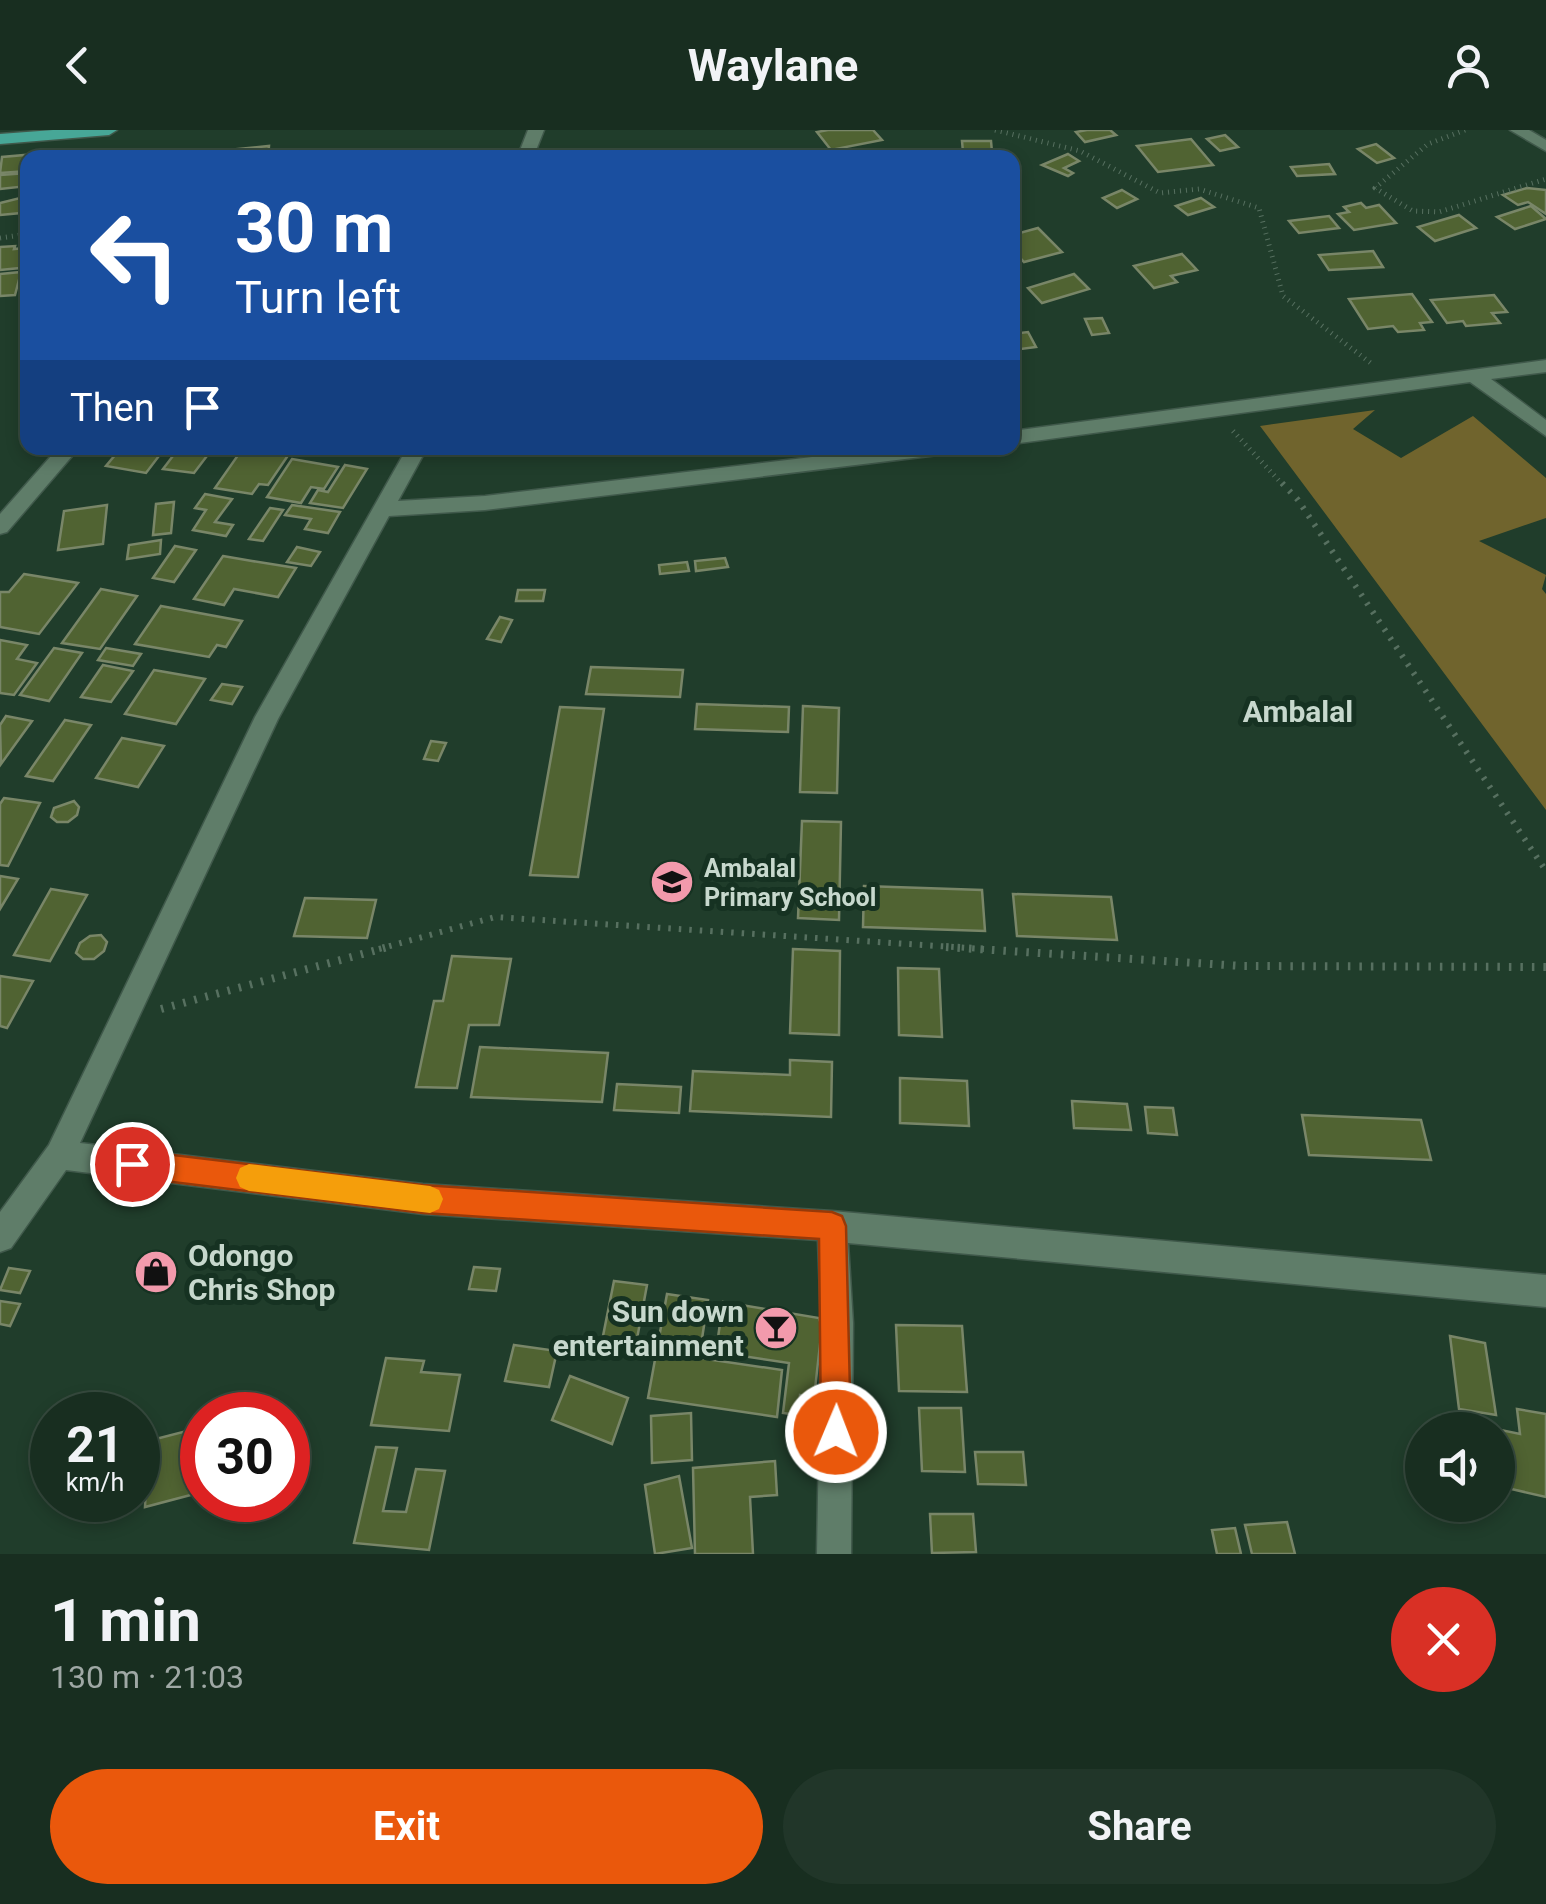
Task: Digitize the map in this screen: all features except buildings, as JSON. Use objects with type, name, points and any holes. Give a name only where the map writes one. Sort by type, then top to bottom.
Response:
[{"type":"main road","points":[[0,139],[109,130]]},
{"type":"street","points":[[1518,130],[1546,146]]},
{"type":"street","points":[[1020,437],[1546,366]]},
{"type":"street","points":[[1474,376],[1546,430]]},
{"type":"street","points":[[0,527],[7,508],[63,455]]},
{"type":"street","points":[[1,1232],[58,1154],[267,717],[413,455]]},
{"type":"street","points":[[386,509],[486,502],[879,455]]},
{"type":"street","points":[[58,1154],[423,1199],[832,1226],[1546,1291]]},
{"type":"street","points":[[832,1226],[837,1323],[834,1554]]},
{"type":"path","points":[[995,130],[1080,151],[1160,192],[1199,189],[1259,208],[1282,296],[1377,367],[1376,390]]},
{"type":"path","points":[[1465,130],[1428,144],[1375,188],[1413,210],[1439,212],[1546,179]]},
{"type":"path","points":[[1214,412],[1298,500],[1546,871]]},
{"type":"path","points":[[126,1018],[494,917],[1242,966],[1546,967]]},
{"type":"shaded area","points":[[1375,410],[1353,429],[1401,458],[1473,416],[1546,478],[1546,518],[1479,541],[1546,575],[1542,589],[1546,594],[1546,810],[1260,426]]},
{"type":"slow traffic","points":[[249,1178],[430,1199]]},
{"type":"place","name":"Ambalal Primary School","points":[[672,882]]},
{"type":"place","name":"Odongo Chris Shop","points":[[156,1272]]},
{"type":"place","name":"Sun down entertainment","points":[[776,1328]]},
{"type":"district","name":"Ambalal","points":[[1298,711]]},
{"type":"route","points":[[132,1164],[423,1199],[832,1226],[837,1323],[836,1432]]}]
